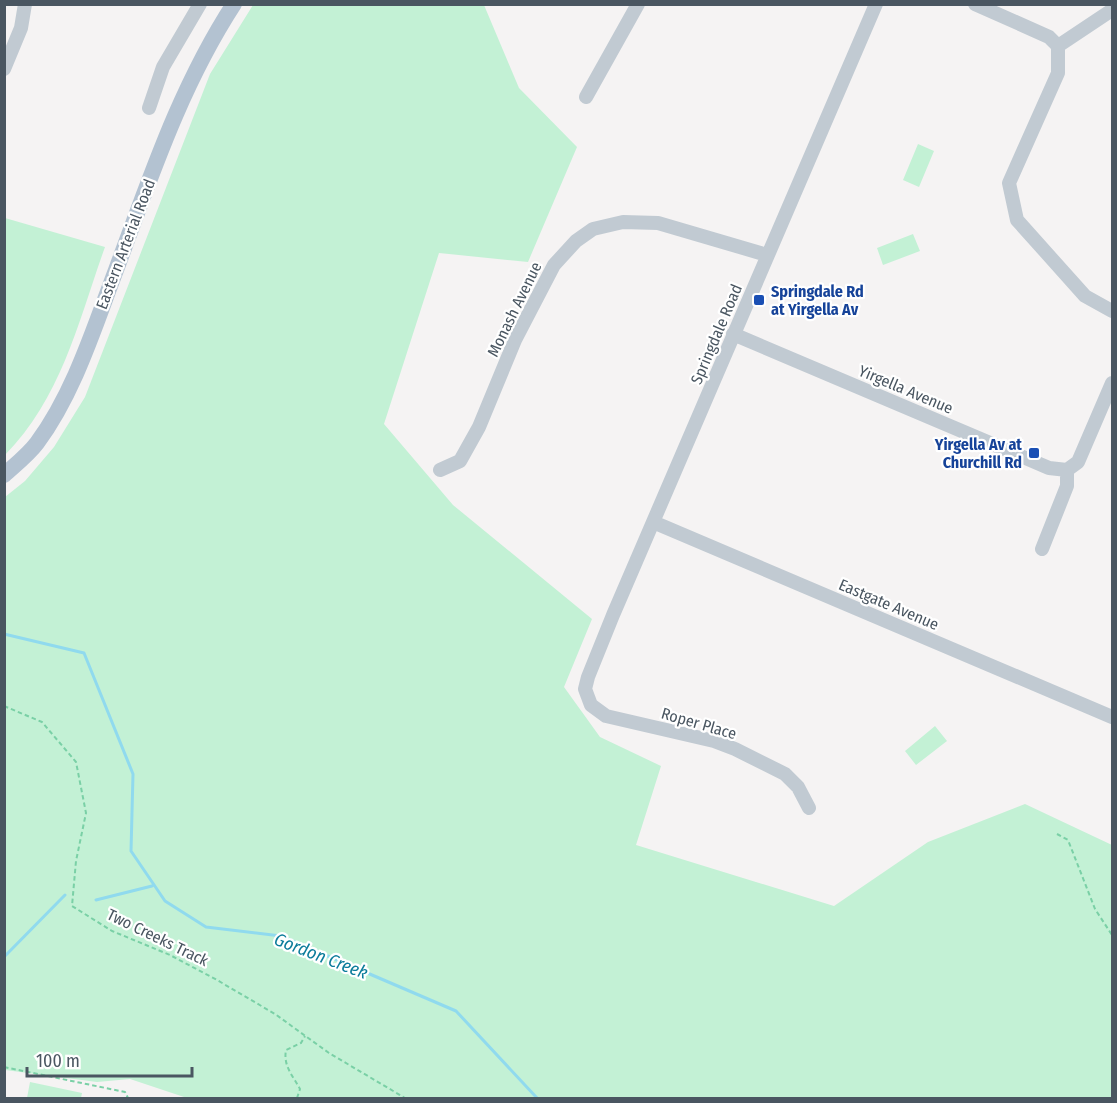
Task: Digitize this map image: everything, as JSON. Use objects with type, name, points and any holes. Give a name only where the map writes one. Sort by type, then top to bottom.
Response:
[{"type":"main road","name":"Eastern Arterial Road","points":[[4,475],[36,443],[67,391],[89,340],[174,117],[197,65],[231,5]]},
{"type":"street","points":[[4,69],[21,28],[25,4]]},
{"type":"street","points":[[148,108],[163,67],[200,4]]},
{"type":"street","points":[[586,97],[638,4]]},
{"type":"street","name":"Springdale Road","points":[[588,677],[876,4]]},
{"type":"street","points":[[975,4],[1049,37],[1058,46],[1058,73],[1009,183],[1017,220],[1085,296],[1113,311]]},
{"type":"street","points":[[1058,46],[1113,10]]},
{"type":"street","name":"Monash Avenue","points":[[440,470],[460,461],[479,427],[515,340],[554,265],[576,241],[593,229],[623,222],[658,223],[767,255]]},
{"type":"street","name":"Yirgella Avenue","points":[[733,334],[1049,468],[1067,470]]},
{"type":"street","points":[[1042,549],[1067,486],[1067,470],[1078,462],[1113,383]]},
{"type":"street","name":"Eastgate Avenue","points":[[653,522],[1113,717]]},
{"type":"street","name":"Roper Place","points":[[588,677],[585,689],[587,698],[598,712],[714,741],[735,749],[785,774],[798,787],[809,807]]},
{"type":"path","name":"Two Creeks Track","points":[[4,706],[42,722],[76,762],[86,813],[76,861],[72,906],[112,931],[170,955],[217,980],[405,1098]]},
{"type":"path","points":[[1057,834],[1068,840],[1095,909],[1113,935]]},
{"type":"path","points":[[297,1098],[300,1089],[290,1073],[285,1056],[286,1050],[301,1043],[306,1036]]},
{"type":"path","points":[[4,1067],[125,1092],[128,1098]]},
{"type":"green space","points":[[253,5],[484,5],[519,88],[577,147],[528,262],[439,253],[384,424],[453,505],[592,619],[564,687],[600,737],[661,766],[636,845],[834,906],[928,842],[1025,804],[1112,845],[1112,1098],[187,1098],[130,1079],[97,1082],[5,1070],[5,497],[25,481],[54,447],[85,397],[210,74]]},
{"type":"green space","points":[[918,144],[934,151],[919,187],[903,180]]},
{"type":"green space","points":[[5,218],[105,247],[77,330],[55,383],[41,409],[5,455]]},
{"type":"green space","points":[[913,234],[920,251],[883,265],[877,248]]},
{"type":"green space","points":[[935,726],[947,741],[916,765],[905,751]]},
{"type":"green space","points":[[30,1082],[82,1093],[81,1098],[27,1098]]},
{"type":"waterway","name":"Gordon Creek","points":[[4,634],[84,653],[133,774],[131,851],[165,901],[206,927],[281,936],[456,1011],[537,1098]]},
{"type":"waterway","points":[[96,900],[152,886]]},
{"type":"waterway","points":[[4,957],[65,895]]},
{"type":"place","name":"Springdale Rd at Yirgella Av","points":[[759,300]]},
{"type":"place","name":"Yirgella Av at Churchill Rd","points":[[1034,453]]}]
